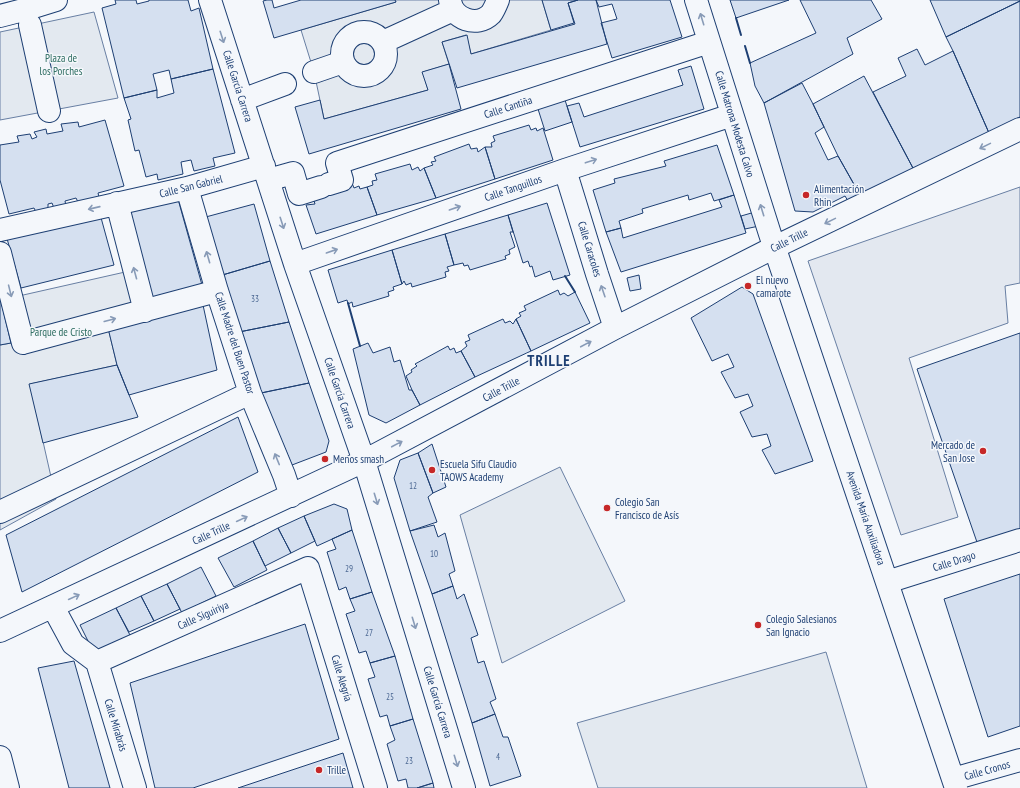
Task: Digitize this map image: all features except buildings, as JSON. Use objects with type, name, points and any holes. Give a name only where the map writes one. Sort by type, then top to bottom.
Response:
[{"type":"street","name":"Calle García Carrera","points":[[210,0],[295,264],[364,462],[464,788]]},
{"type":"street","points":[[383,42],[452,5],[459,16],[466,20],[474,21],[483,19],[490,15],[498,0]]},
{"type":"street","name":"Calle Matrona Modesta Calvo","points":[[696,0],[767,226],[775,247]]},
{"type":"street","points":[[0,16],[27,11],[53,1]]},
{"type":"street","points":[[27,11],[50,111]]},
{"type":"street","points":[[358,32],[372,33],[383,42],[386,50],[386,57],[380,70],[374,74],[360,76],[352,73],[343,62],[343,47],[346,41],[358,32]]},
{"type":"street","name":"Calle Cantiña","points":[[266,173],[293,173],[299,194],[342,180],[337,163],[709,42]]},
{"type":"street","points":[[314,72],[343,62]]},
{"type":"street","points":[[242,100],[285,84]]},
{"type":"street","name":"Calle Tanguillos","points":[[295,264],[565,170],[732,115]]},
{"type":"street","name":"Calle Trille","points":[[0,631],[364,462],[615,328],[775,247],[1020,129]]},
{"type":"street","name":"Calle Caracoles","points":[[565,170],[615,328]]},
{"type":"street","name":"Calle San Gabriel","points":[[0,230],[187,188],[266,173]]},
{"type":"street","name":"Calle Madre del Buen Pastor","points":[[187,188],[198,221],[217,291],[250,393],[284,475],[291,496]]},
{"type":"street","points":[[117,203],[145,311]]},
{"type":"street","name":"Avenida María Auxiliadora","points":[[775,247],[955,783]]},
{"type":"street","points":[[0,253],[23,343],[217,291]]},
{"type":"street","points":[[0,512],[250,393]]},
{"type":"street","name":"Calle Drago","points":[[887,582],[1020,540]]},
{"type":"street","name":"Calle Siguiriya","points":[[98,662],[308,568]]},
{"type":"street","name":"Calle Alegría","points":[[308,568],[376,788]]},
{"type":"street","points":[[53,607],[73,644],[98,662]]},
{"type":"street","name":"Calle Mirabrás","points":[[98,662],[136,788]]},
{"type":"street","points":[[0,756],[8,788]]},
{"type":"street","name":"Calle Cronos","points":[[955,783],[1020,760]]},
{"type":"green space","points":[[395,0],[542,0],[551,30],[471,54],[466,35],[442,42],[449,64],[423,72],[428,90],[324,119],[314,72],[301,30],[396,2]]},
{"type":"green space","name":"Plaza de los Porches","points":[[94,12],[118,98],[0,120],[0,32]]},
{"type":"green space","name":"Parque de Cristo","points":[[134,270],[144,314],[108,328],[117,365],[30,384],[56,499],[0,530],[0,345],[11,343],[1,300]]},
{"type":"green space","points":[[560,467],[625,601],[502,663],[460,515]]},
{"type":"green space","points":[[826,652],[867,788],[598,788],[577,723]]},
{"type":"shaded area","points":[[1020,187],[1020,283],[1005,286],[1008,323],[909,358],[958,517],[901,535],[808,261]]},
{"type":"wall","points":[[736,18],[741,35]]},
{"type":"wall","points":[[745,46],[750,63]]},
{"type":"wall","points":[[565,276],[575,292]]},
{"type":"wall","points":[[348,303],[360,346]]},
{"type":"place","name":"Alimentación Rhin","points":[[806,195]]},
{"type":"place","name":"El nuevo camarote","points":[[748,286]]},
{"type":"place","name":"Mercado de San Jose","points":[[983,451]]},
{"type":"place","name":"Menos smash","points":[[325,459]]},
{"type":"place","name":"Escuela Sifu Claudio TAOWS Academy","points":[[432,470]]},
{"type":"place","name":"Colegio San Francisco de Asís","points":[[607,508]]},
{"type":"place","name":"Colegio Salesianos San Ignacio","points":[[758,625]]},
{"type":"place","name":"Trille","points":[[319,770]]},
{"type":"district","name":"TRILLE","points":[[549,361]]}]
